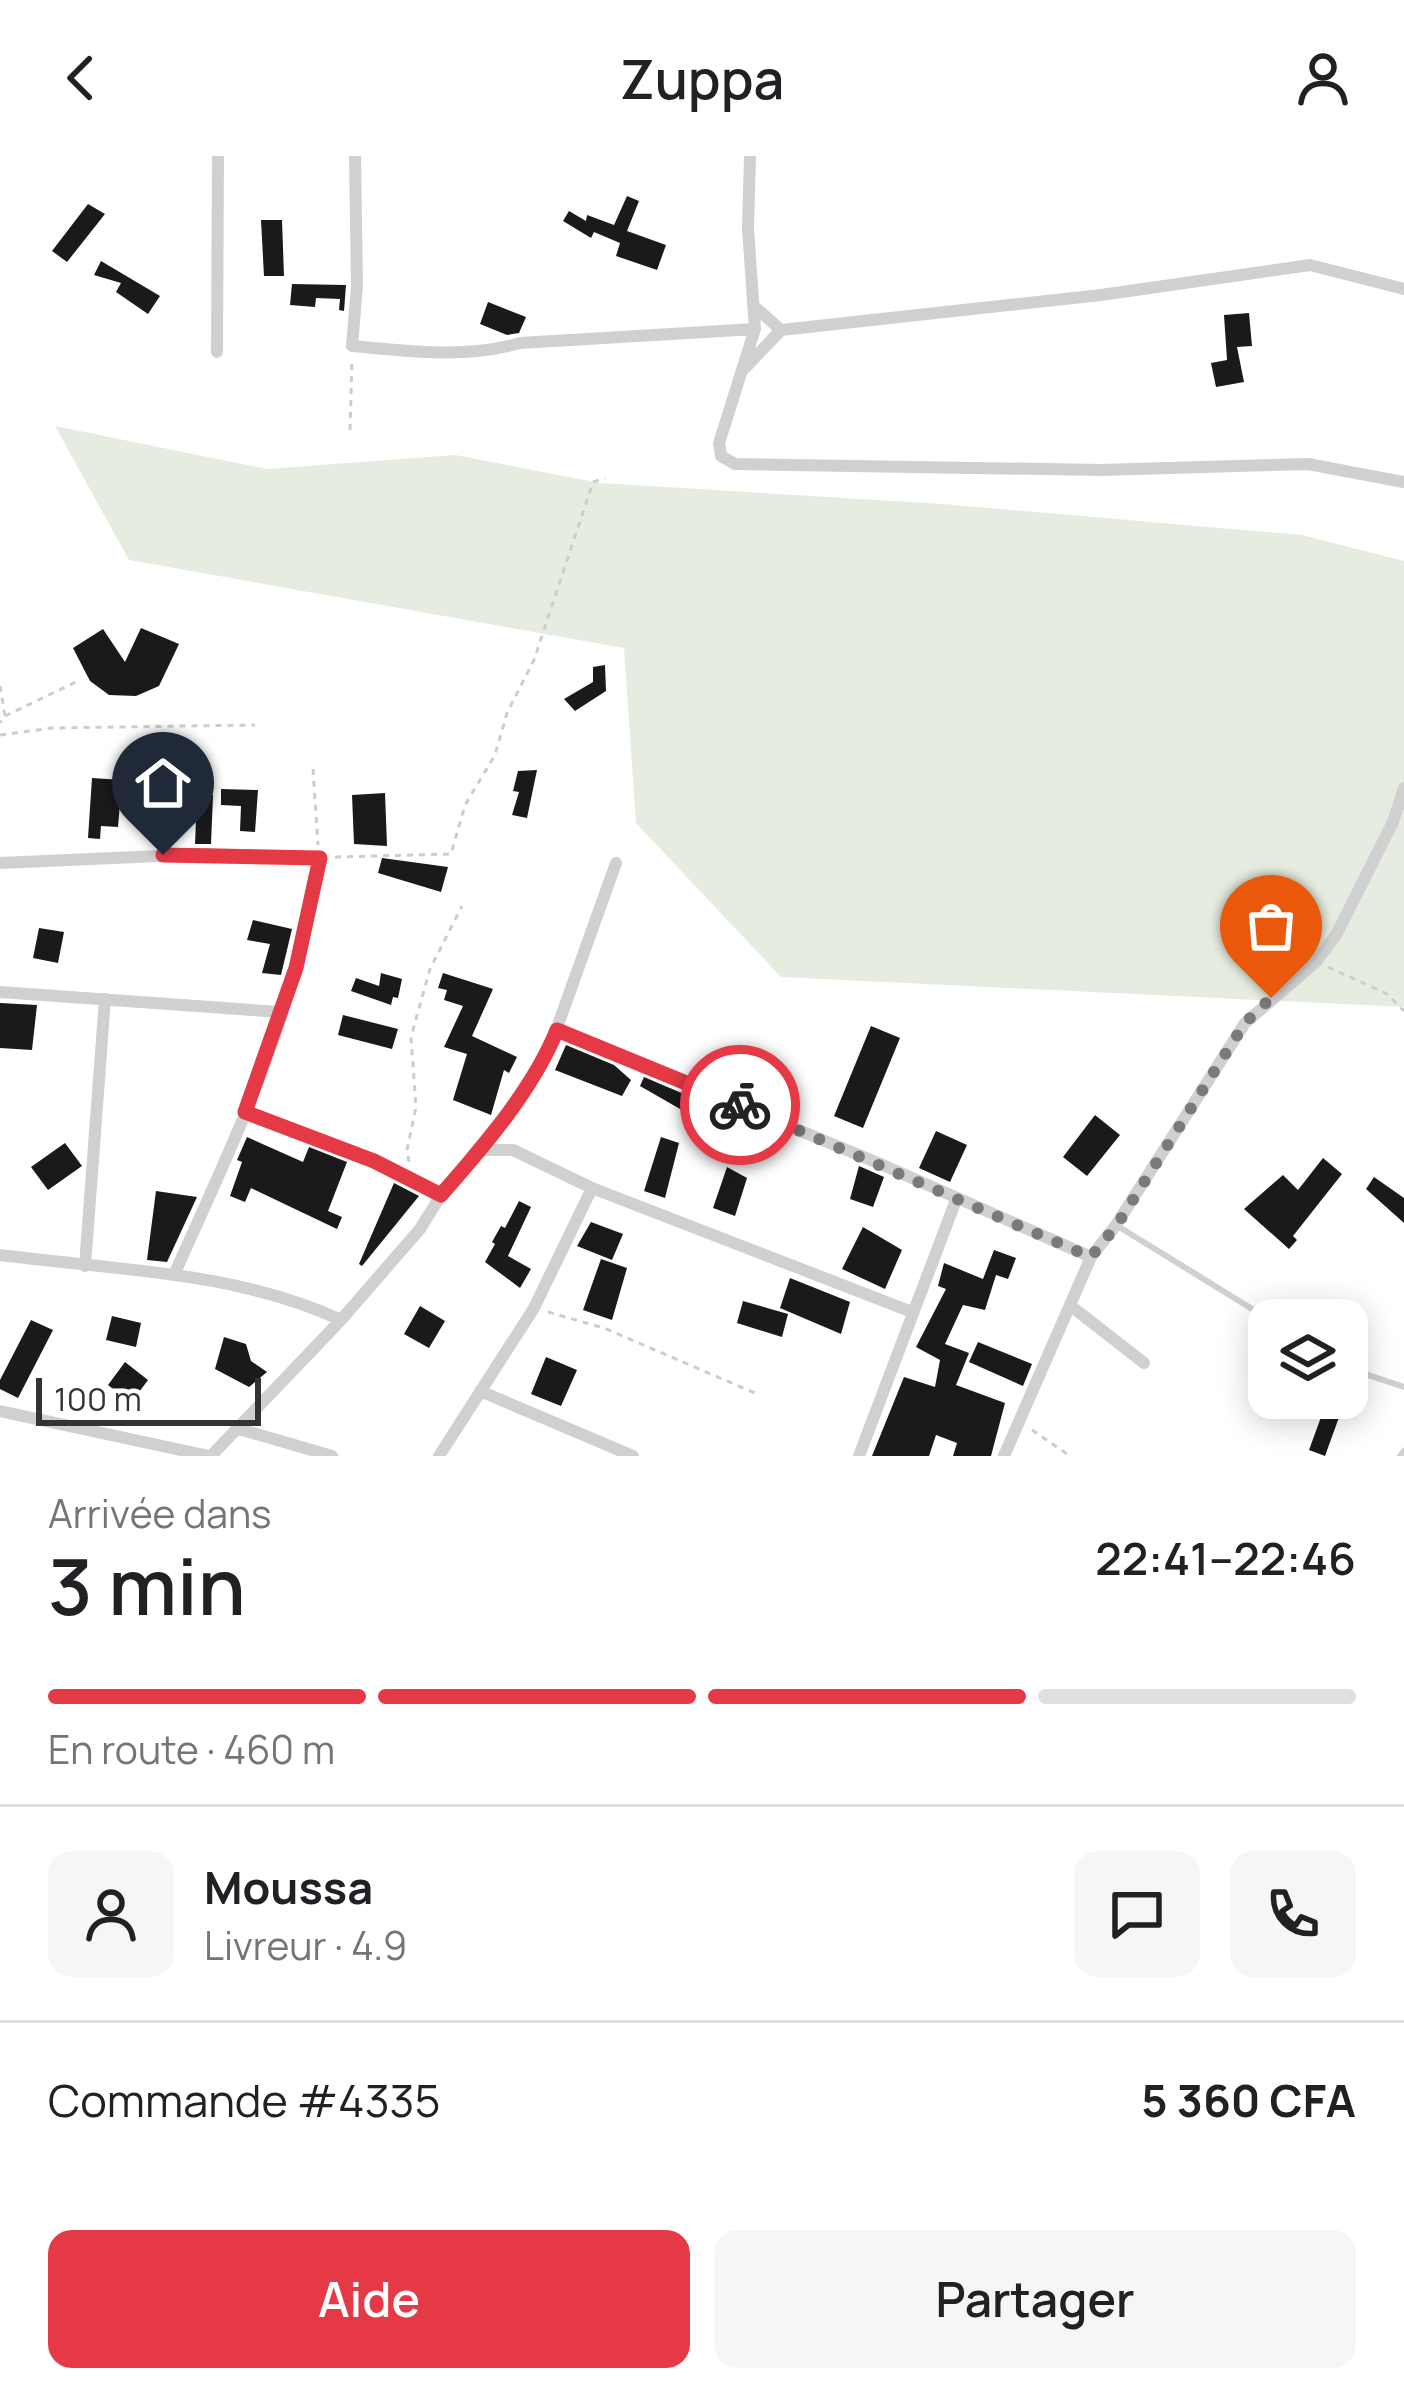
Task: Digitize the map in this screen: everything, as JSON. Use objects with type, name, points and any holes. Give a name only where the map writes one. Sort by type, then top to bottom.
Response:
[{"type":"street","points":[[217,352],[218,156]]},
{"type":"street","points":[[355,156],[358,286],[352,346],[456,354],[520,343],[755,329]]},
{"type":"street","points":[[750,156],[748,228],[755,329],[719,443],[721,455],[735,464],[1101,470],[1308,464],[1404,482]]},
{"type":"street","points":[[743,370],[781,329],[1101,295],[1310,265],[1404,289]]},
{"type":"street","points":[[755,307],[781,329]]},
{"type":"street","points":[[1004,1456],[1091,1257],[1117,1225],[1245,1023],[1316,962],[1393,822],[1404,788]]},
{"type":"street","points":[[0,863],[184,854],[320,858],[296,968],[245,1112],[175,1275]]},
{"type":"street","points":[[0,1411],[210,1456],[341,1320],[420,1229],[500,1122],[549,1050],[616,863]]},
{"type":"street","points":[[0,992],[280,1012]]},
{"type":"street","points":[[85,1266],[104,999]]},
{"type":"street","points":[[557,1030],[1091,1257]]},
{"type":"street","points":[[245,1112],[374,1161],[441,1195]]},
{"type":"street","points":[[500,1122],[513,1150]]},
{"type":"street","points":[[479,1150],[513,1150],[592,1188],[912,1312]]},
{"type":"street","points":[[439,1456],[534,1308],[592,1188]]},
{"type":"street","points":[[859,1456],[956,1200]]},
{"type":"street","points":[[0,1255],[175,1275],[294,1298],[341,1320]]},
{"type":"street","points":[[1071,1306],[1144,1363]]},
{"type":"street","points":[[480,1391],[634,1456]]},
{"type":"street","points":[[238,1429],[332,1456]]},
{"type":"lane","points":[[1117,1225],[1248,1306]]},
{"type":"lane","points":[[1368,1375],[1404,1387]]},
{"type":"path","points":[[350,430],[352,346]]},
{"type":"path","points":[[313,770],[320,858],[451,854],[465,805],[495,755],[507,712],[533,660],[592,482],[605,478]]},
{"type":"path","points":[[0,723],[5,716],[78,681]]},
{"type":"path","points":[[0,686],[5,716]]},
{"type":"path","points":[[0,735],[74,728],[255,725]]},
{"type":"path","points":[[413,1181],[406,1150],[416,1107],[411,1037],[430,969],[462,905]]},
{"type":"path","points":[[1316,962],[1387,994],[1404,1011]]},
{"type":"path","points":[[534,1308],[604,1328],[755,1393]]},
{"type":"path","points":[[1018,1423],[1070,1456]]},
{"type":"shaded area","points":[[55,426],[267,469],[455,455],[600,483],[943,504],[1302,535],[1404,561],[1404,1007],[781,977],[636,823],[624,648],[129,560]]},
{"type":"building","points":[[627,196],[639,201],[627,231],[666,245],[657,270],[616,256],[620,243],[594,232],[591,238],[563,221],[569,211],[586,221],[587,215],[614,225]]},
{"type":"building","points":[[88,204],[105,214],[67,262],[52,251]]},
{"type":"building","points":[[261,220],[282,220],[284,276],[264,276]]},
{"type":"building","points":[[101,261],[160,296],[148,314],[116,292],[121,283],[94,275]]},
{"type":"building","points":[[292,284],[346,285],[344,311],[339,310],[340,299],[316,298],[315,307],[290,305]]},
{"type":"building","points":[[488,302],[526,317],[519,333],[507,335],[480,324]]},
{"type":"building","points":[[1249,313],[1252,346],[1237,347],[1244,382],[1216,387],[1211,363],[1227,360],[1224,315]]},
{"type":"building","points":[[141,628],[179,644],[159,686],[136,696],[109,695],[90,681],[73,648],[103,629],[125,662]]},
{"type":"building","points":[[605,665],[606,691],[575,711],[564,699],[593,682],[593,667]]},
{"type":"building","points":[[537,770],[527,818],[512,815],[519,792],[513,791],[518,771]]},
{"type":"building","points":[[92,778],[122,780],[118,827],[101,826],[100,839],[88,838]]},
{"type":"building","points":[[221,789],[258,790],[255,832],[240,831],[241,806],[221,805]]},
{"type":"building","points":[[385,793],[387,846],[354,844],[352,795]]},
{"type":"building","points":[[197,794],[213,795],[211,844],[195,844]]},
{"type":"building","points":[[382,858],[448,867],[441,892],[378,873]]},
{"type":"building","points":[[253,920],[292,929],[281,975],[262,973],[270,944],[247,940]]},
{"type":"building","points":[[39,928],[64,932],[58,963],[33,958]]},
{"type":"building","points":[[381,973],[402,979],[398,998],[393,997],[391,1005],[351,991],[356,978],[379,986]]},
{"type":"building","points":[[443,973],[493,989],[472,1036],[517,1057],[509,1073],[504,1070],[491,1115],[453,1100],[467,1054],[444,1047],[463,1006],[444,1000],[447,990],[438,988]]},
{"type":"building","points":[[0,1003],[37,1005],[32,1050],[0,1048]]},
{"type":"building","points":[[343,1015],[398,1029],[392,1049],[338,1035]]},
{"type":"building","points":[[871,1026],[900,1038],[863,1128],[834,1116]]},
{"type":"building","points":[[566,1045],[614,1065],[631,1080],[622,1096],[555,1070]]},
{"type":"building","points":[[644,1077],[691,1097],[687,1113],[640,1086]]},
{"type":"building","points":[[1095,1115],[1120,1135],[1087,1176],[1063,1157]]},
{"type":"building","points":[[936,1131],[967,1145],[950,1182],[919,1168]]},
{"type":"building","points":[[247,1137],[303,1162],[309,1147],[347,1162],[328,1211],[342,1217],[337,1229],[251,1188],[245,1202],[230,1196]]},
{"type":"building","points":[[661,1137],[679,1143],[665,1198],[644,1191]]},
{"type":"building","points":[[65,1143],[82,1166],[48,1190],[31,1167]]},
{"type":"building","points":[[1323,1158],[1342,1174],[1293,1236],[1297,1240],[1289,1249],[1244,1209],[1283,1175],[1298,1190]]},
{"type":"building","points":[[859,1166],[884,1177],[873,1207],[850,1199]]},
{"type":"building","points":[[727,1167],[747,1178],[735,1216],[713,1208]]},
{"type":"building","points":[[1374,1177],[1404,1198],[1404,1223],[1366,1189]]},
{"type":"building","points":[[394,1183],[419,1196],[362,1266],[359,1264]]},
{"type":"building","points":[[156,1191],[197,1197],[167,1262],[147,1260]]},
{"type":"building","points":[[519,1201],[531,1207],[508,1256],[531,1269],[520,1288],[485,1262],[492,1242]]},
{"type":"building","points":[[591,1222],[623,1234],[612,1260],[577,1246]]},
{"type":"building","points":[[863,1227],[902,1250],[885,1289],[842,1269]]},
{"type":"building","points":[[994,1250],[1016,1258],[1008,1279],[996,1275],[985,1310],[963,1305],[945,1344],[969,1353],[956,1385],[1005,1403],[991,1456],[953,1456],[957,1443],[936,1435],[929,1456],[872,1456],[904,1377],[935,1387],[940,1360],[916,1347],[946,1289],[938,1286],[944,1263],[983,1279]]},
{"type":"building","points":[[601,1259],[627,1268],[612,1320],[583,1310]]},
{"type":"building","points":[[790,1278],[850,1302],[841,1334],[780,1308]]},
{"type":"building","points":[[743,1301],[788,1314],[782,1337],[737,1323]]},
{"type":"building","points":[[420,1306],[445,1321],[429,1348],[404,1334]]},
{"type":"building","points":[[112,1316],[141,1323],[136,1347],[106,1340]]},
{"type":"building","points":[[31,1320],[53,1330],[18,1398],[0,1389],[0,1380]]},
{"type":"building","points":[[224,1337],[246,1344],[251,1361],[267,1372],[249,1387],[215,1369]]},
{"type":"building","points":[[978,1342],[1032,1364],[1023,1386],[969,1362]]},
{"type":"building","points":[[546,1357],[577,1370],[561,1406],[531,1394]]},
{"type":"building","points":[[125,1362],[148,1380],[131,1403],[108,1385]]},
{"type":"building","points":[[1320,1419],[1338,1419],[1325,1456],[1309,1450]]},
{"type":"way so far","points":[[740,1105],[1091,1257],[1117,1225],[1245,1023],[1271,998]]},
{"type":"route","points":[[163,855],[320,858],[296,968],[245,1112],[374,1161],[441,1195],[500,1122],[549,1050],[557,1030],[740,1105]]}]
